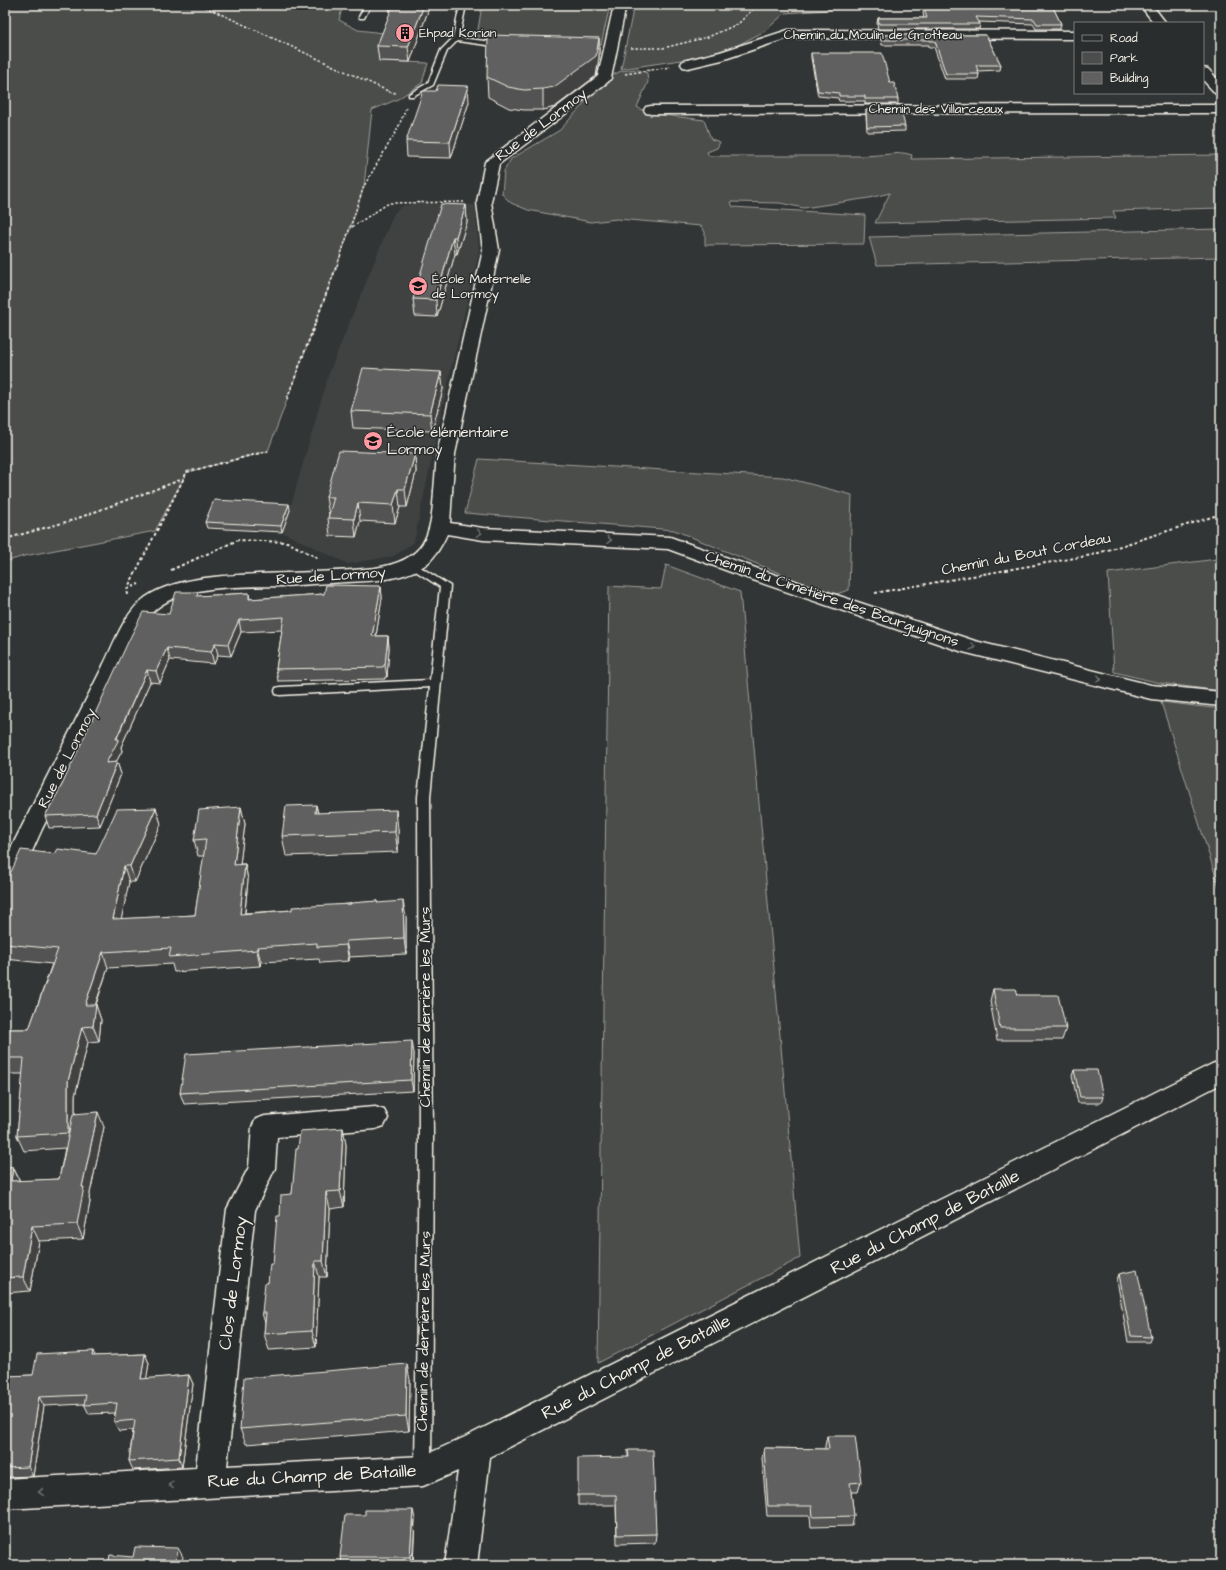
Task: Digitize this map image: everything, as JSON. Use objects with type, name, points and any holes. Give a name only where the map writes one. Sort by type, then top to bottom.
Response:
[{"type":"street","points":[[604,78],[620,5]]},
{"type":"street","points":[[1146,5],[1159,22]]},
{"type":"street","name":"Chemin du Moulin de Grotteau","points":[[688,64],[713,59],[747,48],[775,36],[788,34],[1074,35]]},
{"type":"street","points":[[1204,73],[1221,91]]},
{"type":"street","name":"Rue de Lormoy","points":[[5,885],[31,829],[132,628],[150,604],[185,589],[224,583],[382,574],[411,564],[422,557],[429,549],[437,536],[440,527],[446,454],[492,250],[484,202],[492,162],[604,78]]},
{"type":"street","name":"Chemin des Villarceaux","points":[[651,110],[1221,109]]},
{"type":"street","name":"Chemin du Cimetière des Bourguignons","points":[[440,527],[483,534],[670,543],[831,600],[978,649],[1151,692],[1221,699]]},
{"type":"street","name":"Rue du Champ de Bataille","points":[[5,1494],[423,1471],[476,1448],[1221,1072]]},
{"type":"street","name":"Clos de Lormoy","points":[[210,1482],[240,1209],[262,1168],[265,1127],[375,1118]]},
{"type":"street","points":[[461,1565],[476,1448]]},
{"type":"lane","points":[[362,17],[368,5]]},
{"type":"lane","points":[[411,95],[430,84],[444,50],[456,39],[462,5]]},
{"type":"lane","points":[[456,39],[512,46]]},
{"type":"lane","name":"Chemin de derrière les Murs","points":[[411,564],[445,586],[424,797],[426,1145],[423,1471]]},
{"type":"lane","points":[[280,691],[436,683]]},
{"type":"path","points":[[201,5],[390,92],[411,95],[398,128],[364,186],[352,227],[288,399]]},
{"type":"path","points":[[611,49],[663,48],[708,37],[738,24],[756,6],[772,5]]},
{"type":"path","points":[[604,78],[688,64]]},
{"type":"path","points":[[352,227],[389,203],[484,202]]},
{"type":"path","points":[[132,628],[127,589],[187,472],[268,451]]},
{"type":"path","points":[[5,539],[33,533],[130,500],[183,479]]},
{"type":"path","name":"Chemin du Bout Cordeau","points":[[831,600],[1092,555],[1221,514]]},
{"type":"path","points":[[169,571],[238,540],[266,540],[287,542],[353,576]]},
{"type":"path","points":[[127,589],[141,583]]},
{"type":"shaded area","points":[[420,203],[475,205],[479,252],[449,378],[414,542],[394,556],[348,564],[282,532],[264,531],[273,505],[291,505],[329,373],[394,213],[403,206]]},
{"type":"green space","points":[[5,5],[343,5],[339,20],[358,30],[392,34],[382,61],[428,63],[422,83],[398,99],[372,110],[364,186],[351,227],[268,451],[187,472],[155,531],[24,556],[5,562]]},
{"type":"green space","points":[[482,5],[610,5],[601,45],[540,44],[477,36]]},
{"type":"green space","points":[[634,5],[897,5],[785,13],[765,31],[732,48],[694,58],[621,69]]},
{"type":"green space","points":[[636,69],[647,73],[648,82],[637,107],[647,113],[704,120],[711,139],[720,142],[717,148],[707,152],[709,156],[865,156],[904,153],[912,155],[911,159],[1221,155],[1221,208],[1113,211],[1116,218],[875,223],[890,193],[869,198],[804,208],[780,203],[731,202],[733,207],[865,215],[864,244],[705,245],[705,232],[701,226],[617,219],[591,222],[528,210],[511,203],[502,194],[504,171],[511,159],[560,130],[607,78],[621,71]]},
{"type":"green space","points":[[1221,229],[1221,257],[877,265],[869,237]]},
{"type":"green space","points":[[479,459],[783,477],[852,495],[849,590],[833,595],[674,530],[465,513]]},
{"type":"green space","points":[[1217,559],[1221,590],[1221,691],[1160,683],[1114,672],[1108,573]]},
{"type":"green space","points":[[666,565],[740,592],[800,1258],[598,1363],[609,586],[661,589]]},
{"type":"green space","points":[[1161,702],[1221,709],[1221,893]]},
{"type":"building","points":[[393,5],[424,5],[408,47],[377,46]]},
{"type":"building","points":[[966,5],[1052,5],[1061,24],[1037,24],[1034,19],[976,17],[980,24],[879,24],[878,18],[927,18],[924,8],[968,8]]},
{"type":"building","points":[[488,35],[599,38],[596,56],[554,87],[524,90],[508,87],[487,77]]},
{"type":"building","points":[[881,35],[986,35],[1001,65],[976,65],[979,74],[946,74],[935,41],[883,40]]},
{"type":"building","points":[[811,53],[882,53],[890,83],[894,83],[898,99],[865,99],[865,96],[839,96],[839,93],[818,91]]},
{"type":"building","points":[[438,85],[468,86],[450,142],[406,141],[423,91],[436,91]]},
{"type":"building","points":[[866,110],[901,110],[905,126],[867,127]]},
{"type":"building","points":[[441,204],[466,205],[456,237],[453,237],[436,300],[413,299]]},
{"type":"building","points":[[363,368],[441,372],[430,414],[351,411]]},
{"type":"building","points":[[339,451],[415,454],[405,489],[398,489],[393,505],[358,503],[354,519],[328,518],[334,497],[326,497]]},
{"type":"building","points":[[214,500],[289,504],[281,526],[205,522]]},
{"type":"building","points":[[326,585],[381,586],[372,636],[388,636],[385,665],[383,667],[276,669],[284,617],[239,620],[228,644],[215,643],[211,652],[167,648],[156,671],[147,670],[116,739],[119,739],[106,763],[117,762],[96,814],[45,816],[62,785],[143,612],[169,614],[176,592],[198,592],[197,596],[249,593],[249,599],[324,594]]},
{"type":"building","points":[[316,805],[315,813],[396,810],[395,832],[282,836],[286,806]]},
{"type":"building","points":[[241,807],[234,865],[245,864],[240,914],[292,910],[292,907],[377,901],[377,903],[403,901],[404,938],[346,941],[346,945],[317,947],[317,943],[257,947],[257,950],[169,957],[171,948],[103,952],[85,1005],[96,1005],[93,1026],[82,1027],[68,1081],[68,1133],[17,1136],[24,1058],[5,1058],[5,1029],[29,1029],[58,949],[5,944],[5,877],[8,876],[12,870],[21,850],[55,854],[58,849],[96,854],[117,809],[156,808],[130,866],[124,866],[113,919],[195,915],[206,839],[194,840],[199,810]]},
{"type":"building","points":[[993,989],[1016,989],[1018,995],[1058,995],[1066,1028],[1000,1028]]},
{"type":"building","points":[[412,1041],[411,1080],[180,1093],[186,1054]]},
{"type":"building","points":[[1074,1070],[1097,1070],[1103,1097],[1080,1097]]},
{"type":"building","points":[[98,1112],[82,1187],[84,1187],[77,1224],[32,1226],[23,1277],[5,1278],[5,1167],[13,1167],[11,1181],[59,1179],[73,1114]]},
{"type":"building","points":[[343,1128],[340,1191],[326,1192],[323,1261],[315,1261],[312,1331],[264,1334],[266,1313],[262,1313],[265,1283],[268,1283],[270,1264],[273,1264],[277,1216],[280,1216],[281,1195],[292,1194],[296,1149],[298,1149],[300,1131]]},
{"type":"building","points":[[1137,1270],[1151,1337],[1131,1336],[1119,1274]]},
{"type":"building","points":[[93,1351],[92,1356],[145,1354],[141,1379],[189,1375],[179,1458],[129,1461],[135,1420],[114,1422],[117,1403],[84,1405],[86,1395],[39,1397],[28,1467],[5,1468],[5,1376],[33,1375],[37,1354]]},
{"type":"building","points":[[407,1364],[406,1416],[240,1429],[244,1378]]},
{"type":"building","points":[[827,1436],[855,1436],[861,1482],[850,1483],[854,1516],[813,1517],[812,1506],[768,1506],[764,1448],[829,1449]]},
{"type":"building","points":[[628,1450],[653,1450],[656,1534],[617,1535],[616,1495],[578,1495],[578,1458],[629,1457]]},
{"type":"building","points":[[365,1510],[413,1510],[410,1557],[340,1557],[345,1515],[365,1515]]},
{"type":"building","points":[[135,1547],[178,1548],[175,1565],[108,1565],[110,1555],[133,1557]]},
{"type":"building","points":[[502,1563],[543,1564],[543,1565],[502,1565]]},
{"type":"place","name":"Ehpad Korian","points":[[405,33]]},
{"type":"place","name":"École Maternelle de Lormoy","points":[[418,286]]},
{"type":"place","name":"École élémentaire Lormoy","points":[[373,441]]}]
